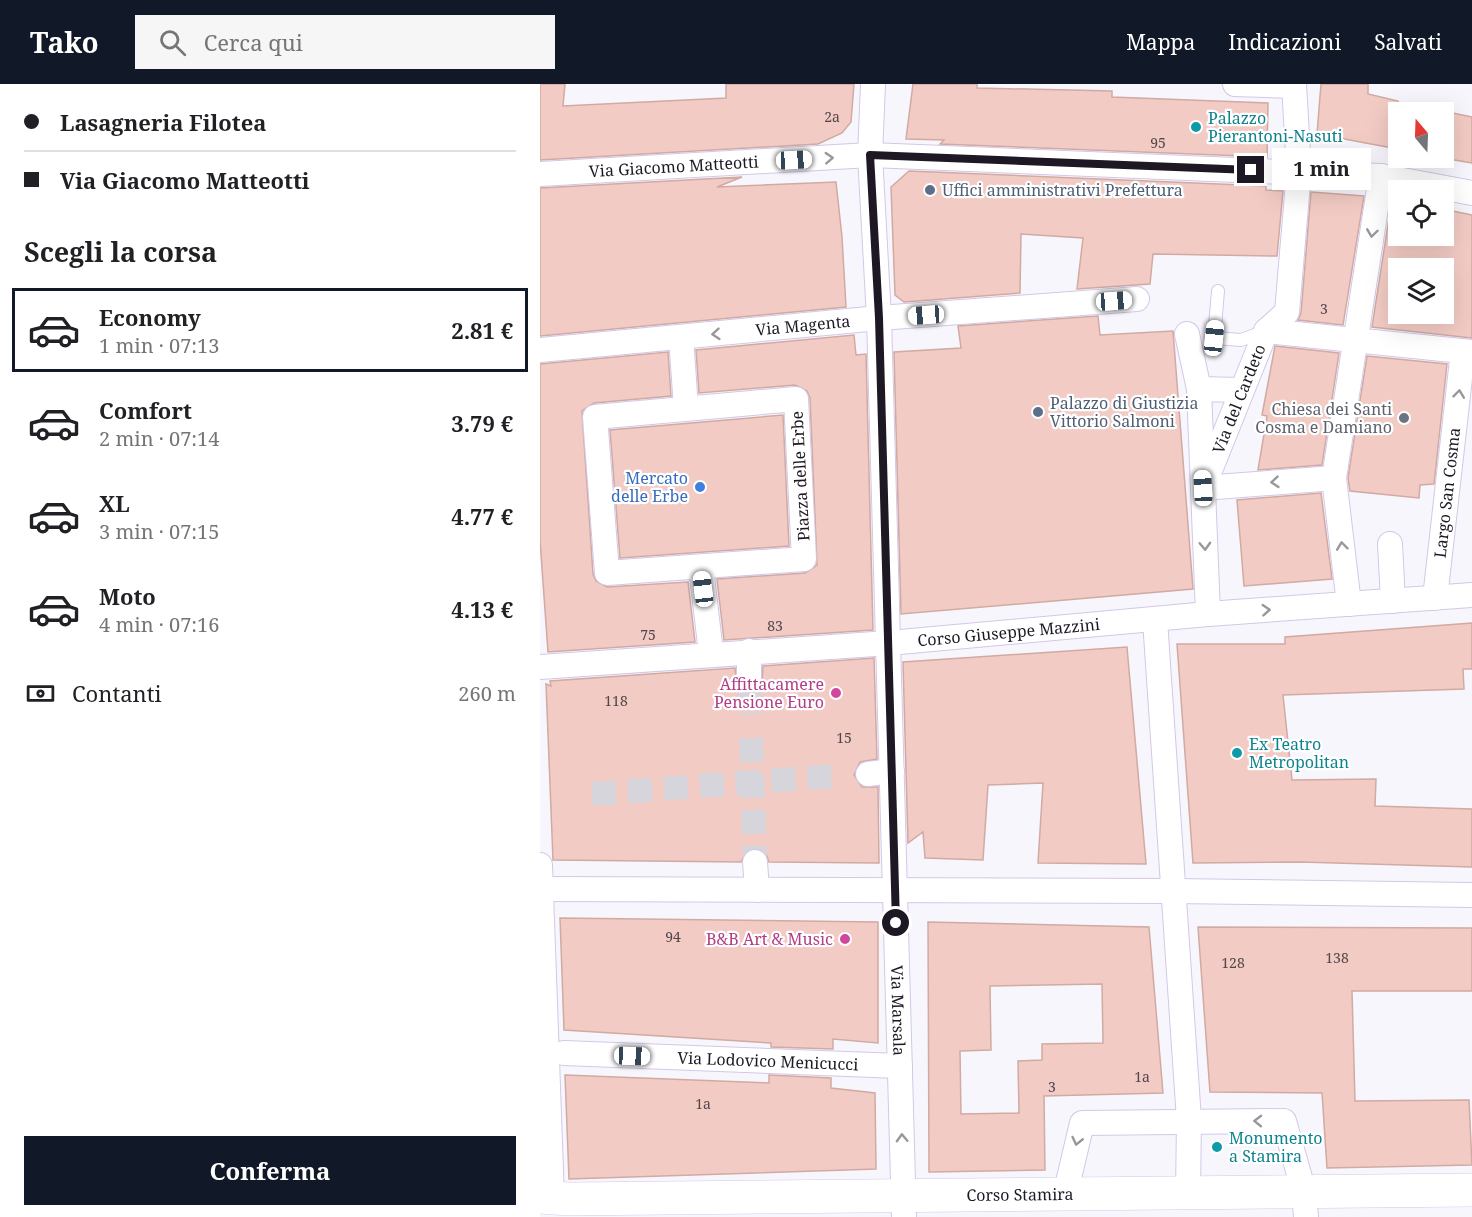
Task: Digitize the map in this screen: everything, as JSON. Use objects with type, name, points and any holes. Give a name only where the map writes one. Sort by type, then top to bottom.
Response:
[{"type":"street","name":"Via Marsala","points":[[873,84],[870,155],[879,318],[904,1207]]},
{"type":"street","points":[[1235,84],[1294,85]]},
{"type":"street","name":"Via del Cardeto","points":[[1208,614],[1203,488],[1240,390],[1266,331],[1287,312],[1299,171],[1294,85]]},
{"type":"street","name":"Via Giacomo Matteotti","points":[[540,174],[870,155],[1381,176],[1472,193]]},
{"type":"street","points":[[1348,604],[1334,478],[1381,176]]},
{"type":"street","name":"Via Magenta","points":[[540,350],[879,318],[1137,299]]},
{"type":"street","points":[[1266,331],[1468,352]]},
{"type":"street","points":[[1187,334],[1199,389],[1203,488],[1334,478]]},
{"type":"street","points":[[681,337],[686,408]]},
{"type":"street","name":"Largo San Cosma","points":[[1435,598],[1468,352]]},
{"type":"street","points":[[1199,389],[1240,390]]},
{"type":"street","name":"Piazza delle Erbe","points":[[796,399],[804,559],[607,573],[595,417],[686,408],[796,399]]},
{"type":"street","points":[[1390,544],[1393,601]]},
{"type":"street","points":[[701,568],[711,653]]},
{"type":"street","name":"Corso Giuseppe Mazzini","points":[[543,667],[711,653],[889,643],[1208,614],[1472,595]]},
{"type":"street","points":[[1155,620],[1189,1120],[1188,1194]]},
{"type":"street","points":[[748,651],[749,677]]},
{"type":"street","points":[[868,774],[892,771]]},
{"type":"street","points":[[755,862],[757,890]]},
{"type":"street","points":[[554,1198],[542,922],[545,883],[757,890],[1172,891],[1472,896]]},
{"type":"street","name":"Via Lodovico Menicucci","points":[[564,1053],[900,1066]]},
{"type":"street","points":[[1065,1206],[1082,1123],[1189,1120],[1284,1121],[1305,1205]]},
{"type":"street","name":"Corso Stamira","points":[[554,1198],[904,1207],[1065,1206],[1188,1194],[1305,1205],[1472,1191]]},
{"type":"lane","points":[[1218,291],[1214,338],[1241,340],[1266,331]]},
{"type":"building","points":[[540,84],[565,84],[563,106],[726,98],[726,84],[854,84],[851,122],[842,133],[818,144],[540,160]]},
{"type":"building","points":[[913,84],[977,84],[977,88],[1112,91],[1112,97],[1268,103],[1267,157],[940,144],[944,140],[906,139]]},
{"type":"building","points":[[1321,84],[1368,84],[1368,94],[1398,101],[1388,102],[1388,147],[1317,134]]},
{"type":"building","points":[[1454,113],[1472,117],[1472,163],[1454,160]]},
{"type":"building","points":[[909,171],[1266,186],[1266,190],[1283,191],[1277,256],[1153,254],[1150,284],[1077,289],[1083,238],[1021,234],[1020,293],[904,302],[895,295],[891,187]]},
{"type":"building","points":[[742,177],[717,187],[836,182],[846,307],[540,336],[540,188]]},
{"type":"building","points":[[1311,192],[1364,196],[1343,325],[1298,320],[1301,313]]},
{"type":"building","points":[[1454,211],[1472,215],[1472,338],[1372,327],[1388,225],[1388,246],[1454,246]]},
{"type":"building","name":"Palazzo di Giustizia Vittorio Salmoni","points":[[1098,316],[1100,335],[1173,331],[1193,589],[901,614],[894,352],[961,348],[958,326]]},
{"type":"building","points":[[854,335],[856,355],[866,354],[873,630],[724,640],[717,579],[805,573],[817,565],[810,398],[807,391],[795,385],[699,393],[696,350]]},
{"type":"building","points":[[1275,346],[1339,353],[1322,465],[1258,470],[1267,416],[1262,415]]},
{"type":"building","points":[[668,352],[671,396],[594,403],[582,411],[593,574],[596,581],[607,587],[688,582],[695,642],[548,652],[540,540],[540,364]]},
{"type":"building","name":"Chiesa dei Santi Cosma e Damiano","points":[[1367,356],[1447,364],[1434,484],[1420,485],[1419,498],[1350,491],[1348,478]]},
{"type":"building","name":"Mercato delle Erbe","points":[[783,415],[789,546],[620,558],[610,430]]},
{"type":"building","points":[[1321,493],[1332,579],[1244,586],[1237,500]]},
{"type":"building","points":[[1472,623],[1472,669],[1463,669],[1464,689],[1283,695],[1292,780],[1376,779],[1375,806],[1472,809],[1472,867],[1300,862],[1193,863],[1177,644],[1285,644],[1285,637]]},
{"type":"building","points":[[1127,647],[1146,864],[1038,863],[1043,783],[988,785],[983,860],[925,858],[923,832],[908,843],[903,662]]},
{"type":"building","points":[[874,658],[877,759],[860,762],[854,775],[862,787],[878,787],[879,863],[769,862],[766,854],[755,848],[747,851],[741,862],[553,860],[546,684],[551,686],[550,681],[735,668],[737,685],[750,691],[762,684],[763,666]]},
{"type":"building","points":[[560,918],[878,922],[878,1043],[833,1039],[833,1049],[771,1047],[771,1043],[564,1030]]},
{"type":"building","points":[[928,922],[1149,927],[1163,1093],[1044,1096],[1045,1170],[929,1172]],"holes":[[[1102,984],[1103,1043],[1042,1044],[1042,1060],[1018,1061],[1019,1113],[961,1114],[960,1051],[991,1050],[990,986]]]},
{"type":"building","points":[[1198,927],[1472,928],[1472,991],[1352,991],[1355,1101],[1469,1100],[1472,1165],[1327,1168],[1322,1093],[1210,1092]]},
{"type":"building","points":[[565,1075],[769,1083],[769,1075],[831,1078],[831,1088],[875,1093],[876,1169],[569,1179]]},
{"type":"tunnel","points":[[749,677],[751,715]]},
{"type":"tunnel","points":[[751,738],[755,862]]},
{"type":"tunnel","points":[[592,794],[833,776]]},
{"type":"place","name":"Palazzo Pierantoni-Nasuti","points":[[1196,127]]},
{"type":"place","name":"Uffici amministrativi Prefettura","points":[[930,190]]},
{"type":"place","name":"Palazzo di Giustizia Vittorio Salmoni","points":[[1038,412]]},
{"type":"place","name":"Chiesa dei Santi Cosma e Damiano","points":[[1404,418]]},
{"type":"place","name":"Mercato delle Erbe","points":[[700,487]]},
{"type":"place","name":"Affittacamere Pensione Euro","points":[[836,693]]},
{"type":"place","name":"Ex Teatro Metropolitan","points":[[1237,753]]},
{"type":"place","name":"B&B Art & Music","points":[[845,939]]},
{"type":"place","name":"Monumento a Stamira","points":[[1217,1147]]},
{"type":"route","points":[[896,923],[879,318],[870,155],[1251,170]]}]
